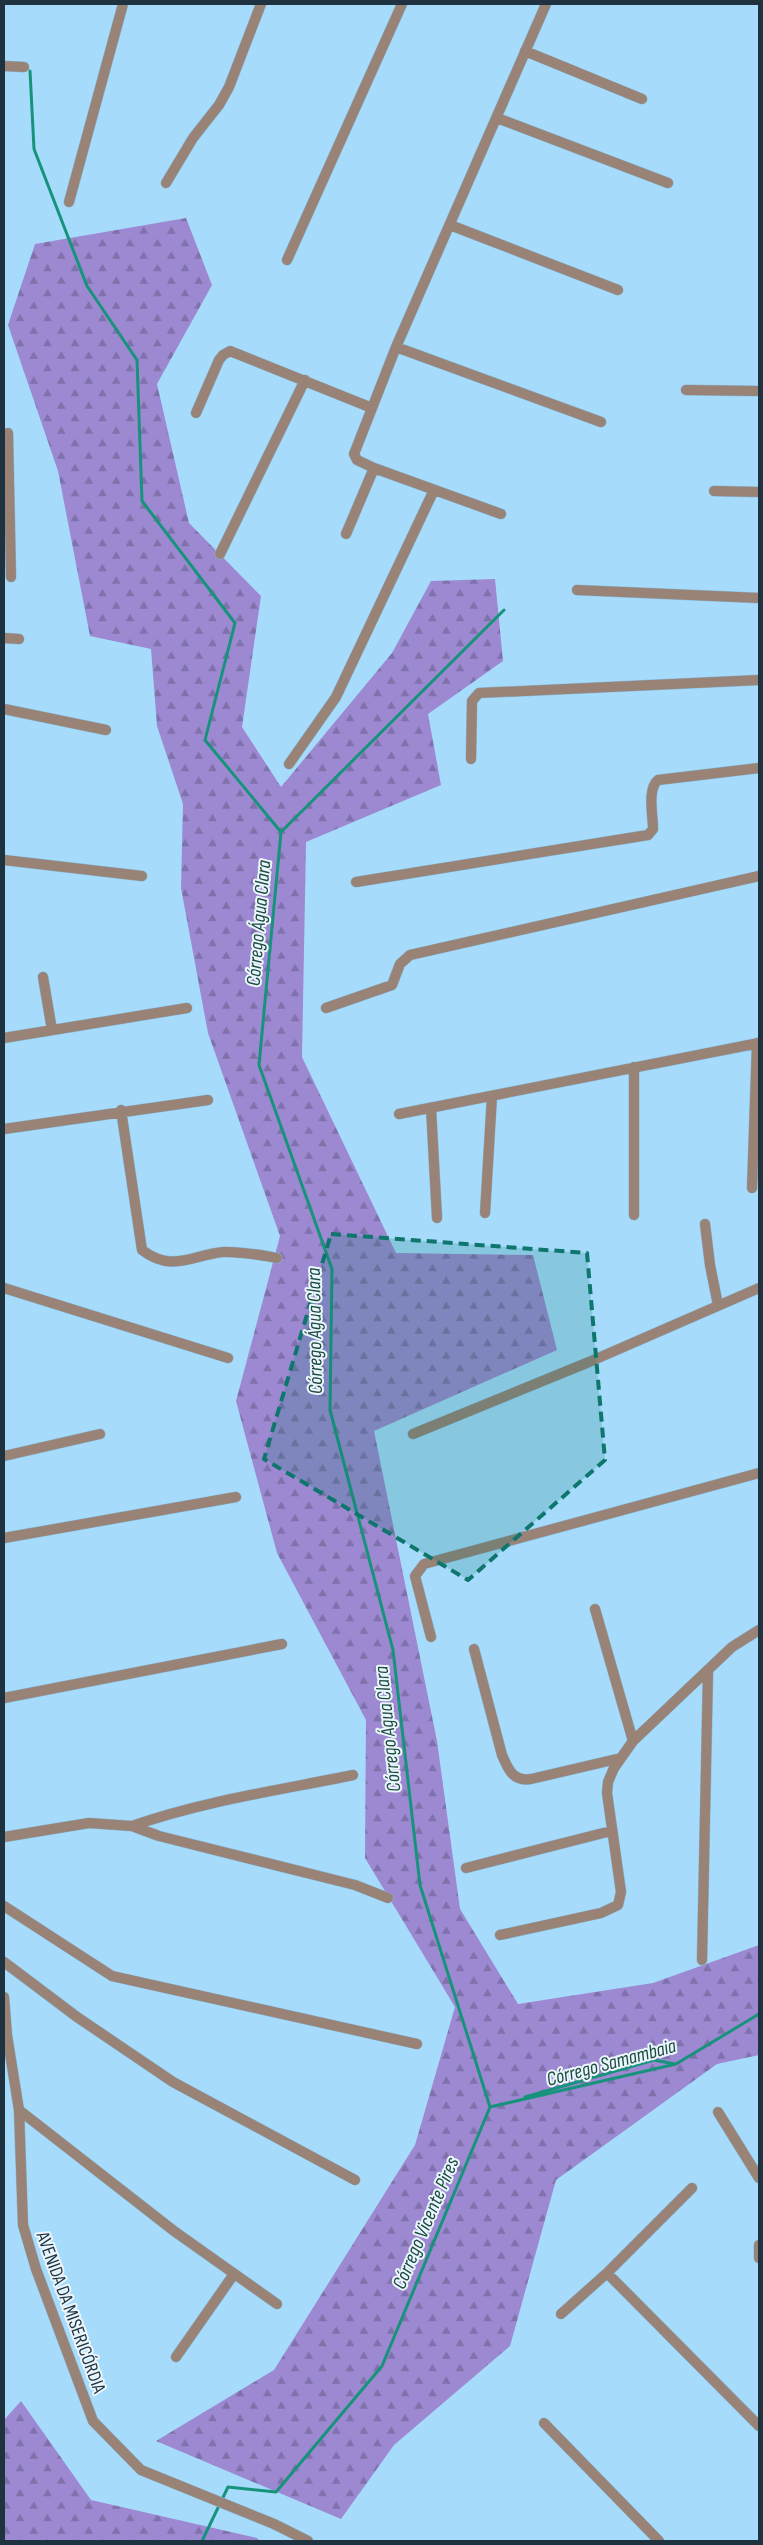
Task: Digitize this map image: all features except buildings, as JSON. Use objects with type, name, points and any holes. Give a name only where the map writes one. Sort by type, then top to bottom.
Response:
[{"type":"street","points":[[69,202],[123,4]]},
{"type":"street","points":[[166,183],[193,138],[219,105],[229,87],[261,4]]},
{"type":"street","points":[[287,260],[402,4]]},
{"type":"street","points":[[501,514],[374,468],[357,460],[354,454],[396,347],[546,4]]},
{"type":"street","points":[[525,51],[642,99]]},
{"type":"street","points":[[4,66],[24,68]]},
{"type":"street","points":[[497,118],[668,183]]},
{"type":"street","points":[[450,225],[618,290]]},
{"type":"street","points":[[396,347],[601,422]]},
{"type":"street","points":[[196,413],[219,360],[226,352],[238,353],[372,408]]},
{"type":"street","points":[[220,554],[305,380]]},
{"type":"street","points":[[686,390],[759,391]]},
{"type":"street","points":[[8,433],[7,519],[11,577]]},
{"type":"street","points":[[346,534],[374,468]]},
{"type":"street","points":[[289,764],[336,698],[434,490]]},
{"type":"street","points":[[714,491],[759,492]]},
{"type":"street","points":[[577,590],[759,598]]},
{"type":"street","points":[[4,638],[19,639]]},
{"type":"street","points":[[471,759],[472,701],[479,693],[759,680]]},
{"type":"street","points":[[4,709],[106,730]]},
{"type":"street","points":[[356,882],[648,835],[653,829],[652,798],[654,785],[658,780],[759,768]]},
{"type":"street","points":[[4,860],[142,876]]},
{"type":"street","points":[[326,1008],[392,985],[400,964],[410,955],[759,876]]},
{"type":"street","points":[[43,977],[52,1030]]},
{"type":"street","points":[[4,1038],[187,1008]]},
{"type":"street","points":[[399,1114],[758,1043],[752,1188]]},
{"type":"street","points":[[634,1067],[634,1215]]},
{"type":"street","points":[[485,1213],[492,1096]]},
{"type":"street","points":[[4,1129],[121,1110],[208,1100]]},
{"type":"street","points":[[431,1108],[437,1218]]},
{"type":"street","points":[[121,1110],[142,1250],[160,1260],[177,1262],[224,1252],[277,1258]]},
{"type":"street","points":[[705,1224],[710,1265],[718,1305]]},
{"type":"street","points":[[4,1288],[228,1358]]},
{"type":"street","points":[[413,1434],[589,1362],[759,1288]]},
{"type":"street","points":[[4,1456],[100,1434]]},
{"type":"street","points":[[431,1637],[416,1576],[424,1564],[759,1473]]},
{"type":"street","points":[[4,1538],[236,1497]]},
{"type":"street","points":[[595,1609],[633,1741]]},
{"type":"street","points":[[500,1935],[601,1913],[618,1904],[621,1892],[611,1831],[608,1782],[633,1741],[708,1672],[732,1647],[759,1630]]},
{"type":"street","points":[[4,1698],[282,1644]]},
{"type":"street","points":[[474,1649],[502,1755],[509,1771],[514,1776],[525,1780],[531,1779],[621,1758]]},
{"type":"street","points":[[702,1960],[708,1672]]},
{"type":"street","points":[[132,1826],[199,1807],[354,1774]]},
{"type":"street","points":[[4,1837],[89,1823],[132,1826],[158,1836],[355,1885],[388,1898]]},
{"type":"street","points":[[466,1868],[611,1831]]},
{"type":"street","points":[[4,1906],[112,1976],[417,2044]]},
{"type":"street","points":[[4,1962],[77,2017],[173,2082],[355,2180]]},
{"type":"street","name":"AVENIDA DA MISERICÓRDIA","points":[[4,1997],[5,2039],[18,2110],[21,2207],[27,2242],[93,2421],[141,2470],[274,2524],[308,2541]]},
{"type":"street","points":[[18,2110],[174,2231],[277,2304]]},
{"type":"street","points":[[718,2112],[759,2178]]},
{"type":"street","points":[[561,2314],[607,2273],[692,2188]]},
{"type":"street","points":[[759,2245],[759,2258]]},
{"type":"street","points":[[607,2273],[759,2426]]},
{"type":"street","points":[[176,2357],[234,2274]]},
{"type":"street","points":[[544,2423],[659,2541]]},
{"type":"highlighted area","points":[[331,1234],[587,1253],[605,1460],[468,1580],[264,1459]]},
{"type":"green space","points":[[186,218],[212,285],[157,384],[189,523],[261,596],[242,727],[281,787],[392,653],[431,581],[495,579],[503,661],[428,714],[441,785],[306,842],[302,1057],[396,1253],[533,1255],[557,1350],[374,1431],[437,1741],[460,1909],[518,2004],[653,1983],[759,1945],[759,2055],[717,2064],[556,2180],[510,2346],[394,2445],[341,2519],[156,2441],[274,2370],[415,2145],[455,2007],[365,1858],[366,1720],[277,1553],[236,1401],[280,1236],[208,1033],[181,888],[183,804],[157,726],[151,649],[90,636],[58,471],[8,325],[35,244]]},
{"type":"green space","points":[[21,2401],[91,2500],[257,2538],[260,2541],[4,2541],[4,2420]]},
{"type":"waterway","points":[[30,71],[34,149],[87,286],[137,360],[142,501],[235,623],[205,740],[281,832]]},
{"type":"waterway","name":"Córrego Água Clara","points":[[504,610],[281,832],[259,1065],[332,1269],[330,1410],[393,1650],[420,1885],[490,2107],[676,2064],[759,2014]]},
{"type":"waterway","name":"Córrego Vicente Pires","points":[[525,2097],[654,2060],[675,2064]]},
{"type":"waterway","name":"Córrego Vicente Pires","points":[[202,2541],[228,2487],[276,2492],[382,2366],[490,2107]]},
{"type":"water label","name":"Córrego Samambaia","points":[[611,2062]]}]
